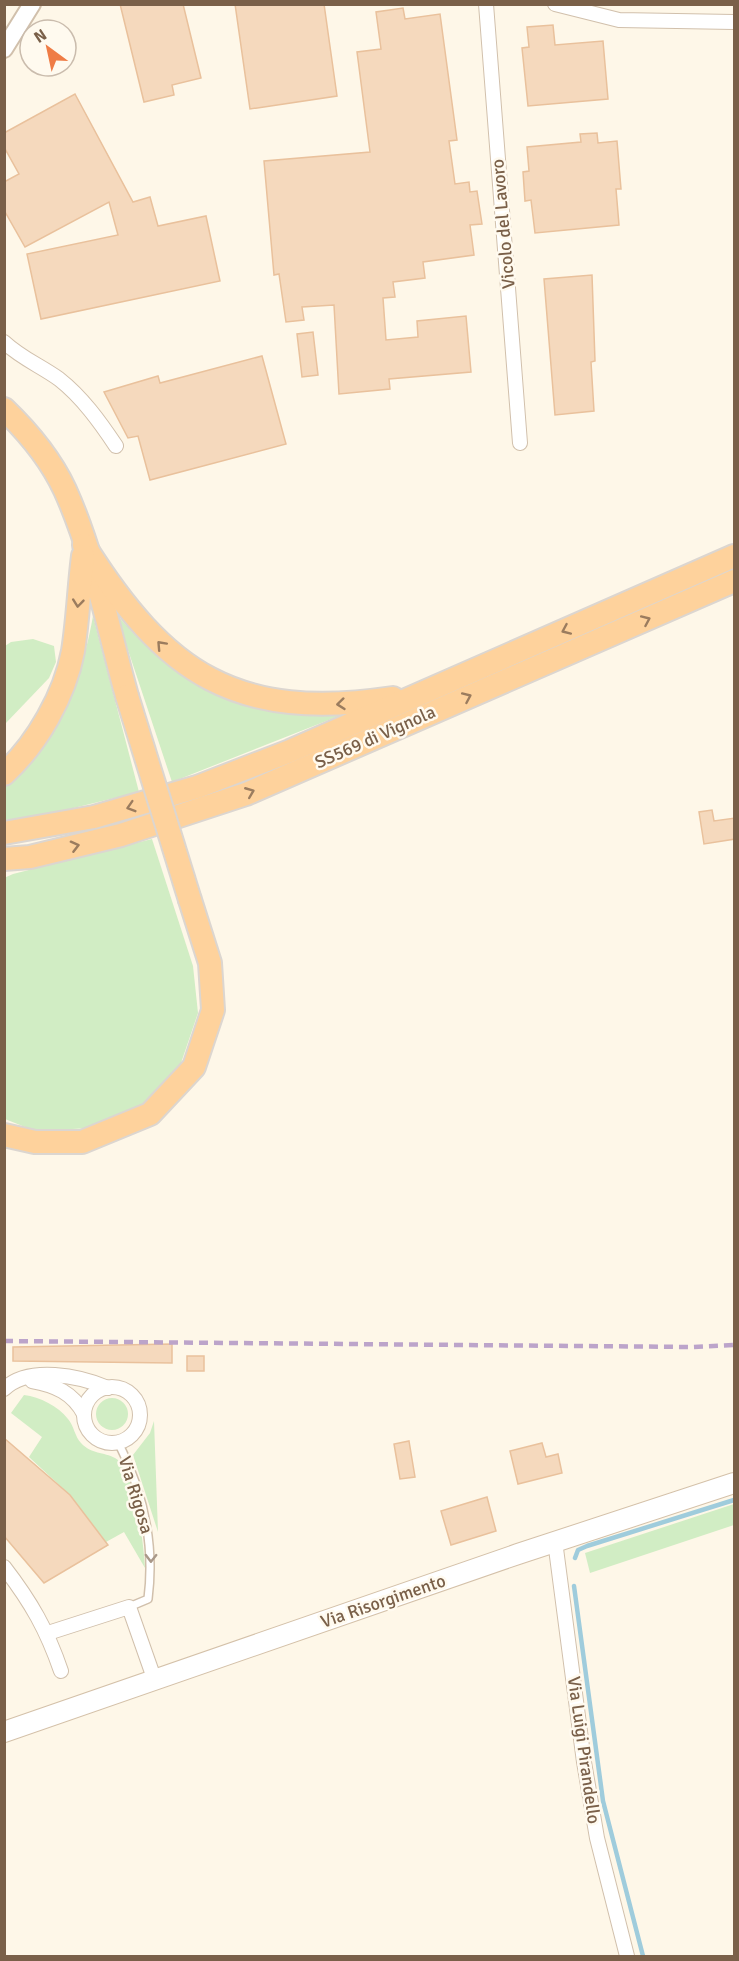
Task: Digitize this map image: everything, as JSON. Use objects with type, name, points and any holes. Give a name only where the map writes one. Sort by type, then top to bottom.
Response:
[{"type":"highway","points":[[4,409],[32,439],[59,481],[84,545],[210,963],[213,1010],[194,1067],[150,1114],[82,1142],[35,1142],[4,1135]]},
{"type":"highway","points":[[84,545],[107,582],[171,655],[211,679],[249,696],[282,703],[324,706],[420,694]]},
{"type":"highway","points":[[4,774],[19,761],[55,704],[72,653],[84,545]]},
{"type":"highway","name":"SS569 di Vignola","points":[[4,833],[94,818],[197,787],[290,751],[735,556]]},
{"type":"highway","name":"SS569 di Vignola","points":[[4,859],[30,857],[121,835],[246,794],[735,581]]},
{"type":"highway","points":[[4,869],[30,857]]},
{"type":"main road","name":"Via Risorgimento","points":[[4,1732],[32,1720],[155,1681],[555,1541],[735,1483]]},
{"type":"main road","name":"Via Risorgimento","points":[[4,1723],[32,1720]]},
{"type":"street","points":[[4,49],[32,4]]},
{"type":"street","name":"Vicolo del Lavoro","points":[[486,4],[520,443]]},
{"type":"street","points":[[555,4],[620,20],[735,22]]},
{"type":"street","points":[[4,342],[14,352],[59,379],[95,415],[116,446]]},
{"type":"street","name":"Via Rigosa","points":[[4,1389],[21,1379],[49,1375],[91,1380],[131,1395],[139,1410],[140,1418],[133,1434],[118,1442],[110,1443],[94,1437],[89,1431],[78,1403],[64,1391],[52,1385],[21,1379]]},
{"type":"street","points":[[84,1414],[91,1397],[108,1388]]},
{"type":"street","name":"Via Luigi Pirandello","points":[[555,1541],[584,1762],[597,1838],[627,1956]]},
{"type":"street","points":[[4,1567],[25,1594],[48,1633],[61,1671]]},
{"type":"street","points":[[129,1607],[155,1681]]},
{"type":"street","name":"Via Rigosa","points":[[48,1633],[129,1607]]},
{"type":"lane","name":"Via Rigosa","points":[[118,1442],[145,1515],[151,1545],[148,1599],[129,1607]]},
{"type":"green space","points":[[116,614],[136,636],[182,674],[237,699],[292,714],[344,714],[172,782]]},
{"type":"green space","points":[[93,616],[139,792],[45,815],[5,820],[4,786],[32,761],[55,729],[79,674]]},
{"type":"green space","points":[[33,639],[54,646],[56,662],[49,678],[5,724],[5,646],[11,642]]},
{"type":"green space","points":[[152,839],[193,966],[198,1013],[181,1063],[143,1105],[91,1128],[35,1131],[5,1119],[4,878]]},
{"type":"green space","points":[[24,1395],[54,1406],[68,1419],[79,1441],[85,1447],[115,1458],[122,1465],[128,1476],[137,1509],[145,1568],[124,1532],[106,1542],[70,1495],[29,1457],[42,1437],[11,1413]]},
{"type":"green space","points":[[112,1398],[123,1403],[128,1414],[123,1425],[112,1430],[101,1425],[96,1414],[101,1403]]},
{"type":"green space","points":[[154,1421],[158,1532],[133,1455],[150,1433]]},
{"type":"green space","points":[[734,1504],[734,1525],[590,1573],[585,1553]]},
{"type":"building","points":[[120,4],[183,4],[201,78],[172,85],[174,95],[144,102]]},
{"type":"building","points":[[235,4],[324,4],[337,96],[250,109]]},
{"type":"building","points":[[403,8],[405,19],[440,14],[457,140],[449,141],[455,184],[469,182],[470,192],[477,191],[482,224],[470,225],[474,255],[423,262],[425,278],[393,282],[395,297],[383,298],[386,340],[418,337],[417,321],[466,316],[471,372],[389,379],[390,389],[339,394],[334,305],[302,307],[304,320],[286,322],[279,274],[274,275],[264,161],[370,152],[357,52],[381,49],[376,12]]},
{"type":"building","points":[[553,25],[555,45],[603,41],[608,99],[528,106],[522,48],[529,47],[527,27]]},
{"type":"building","points":[[75,94],[133,202],[150,197],[158,226],[206,216],[220,281],[41,319],[27,254],[118,235],[109,202],[25,247],[4,210],[4,182],[19,174],[4,147],[4,133]]},
{"type":"building","points":[[597,133],[598,143],[617,141],[621,189],[616,189],[619,225],[535,233],[531,200],[525,201],[523,172],[529,171],[527,147],[581,142],[580,134]]},
{"type":"building","points":[[592,275],[595,361],[591,362],[594,411],[555,415],[544,279]]},
{"type":"building","points":[[313,332],[318,375],[302,377],[297,334]]},
{"type":"building","points":[[262,356],[286,444],[150,480],[138,436],[128,438],[104,392],[158,376],[160,383]]},
{"type":"building","points":[[712,810],[714,821],[735,818],[735,839],[704,844],[699,812]]},
{"type":"building","points":[[172,1344],[172,1363],[13,1361],[13,1347]]},
{"type":"building","points":[[187,1356],[204,1356],[204,1371],[187,1371]]},
{"type":"building","points":[[4,1438],[70,1495],[108,1545],[44,1583],[4,1536]]},
{"type":"building","points":[[409,1441],[415,1477],[400,1479],[394,1444]]},
{"type":"building","points":[[542,1443],[546,1457],[558,1454],[562,1473],[518,1484],[510,1451]]},
{"type":"building","points":[[487,1497],[496,1531],[451,1545],[441,1511]]},
{"type":"waterway","points":[[575,1558],[578,1550],[587,1546],[734,1500]]},
{"type":"waterway","points":[[574,1586],[603,1801],[643,1956]]},
{"type":"railway","points":[[4,1341],[693,1347],[734,1345]]}]
